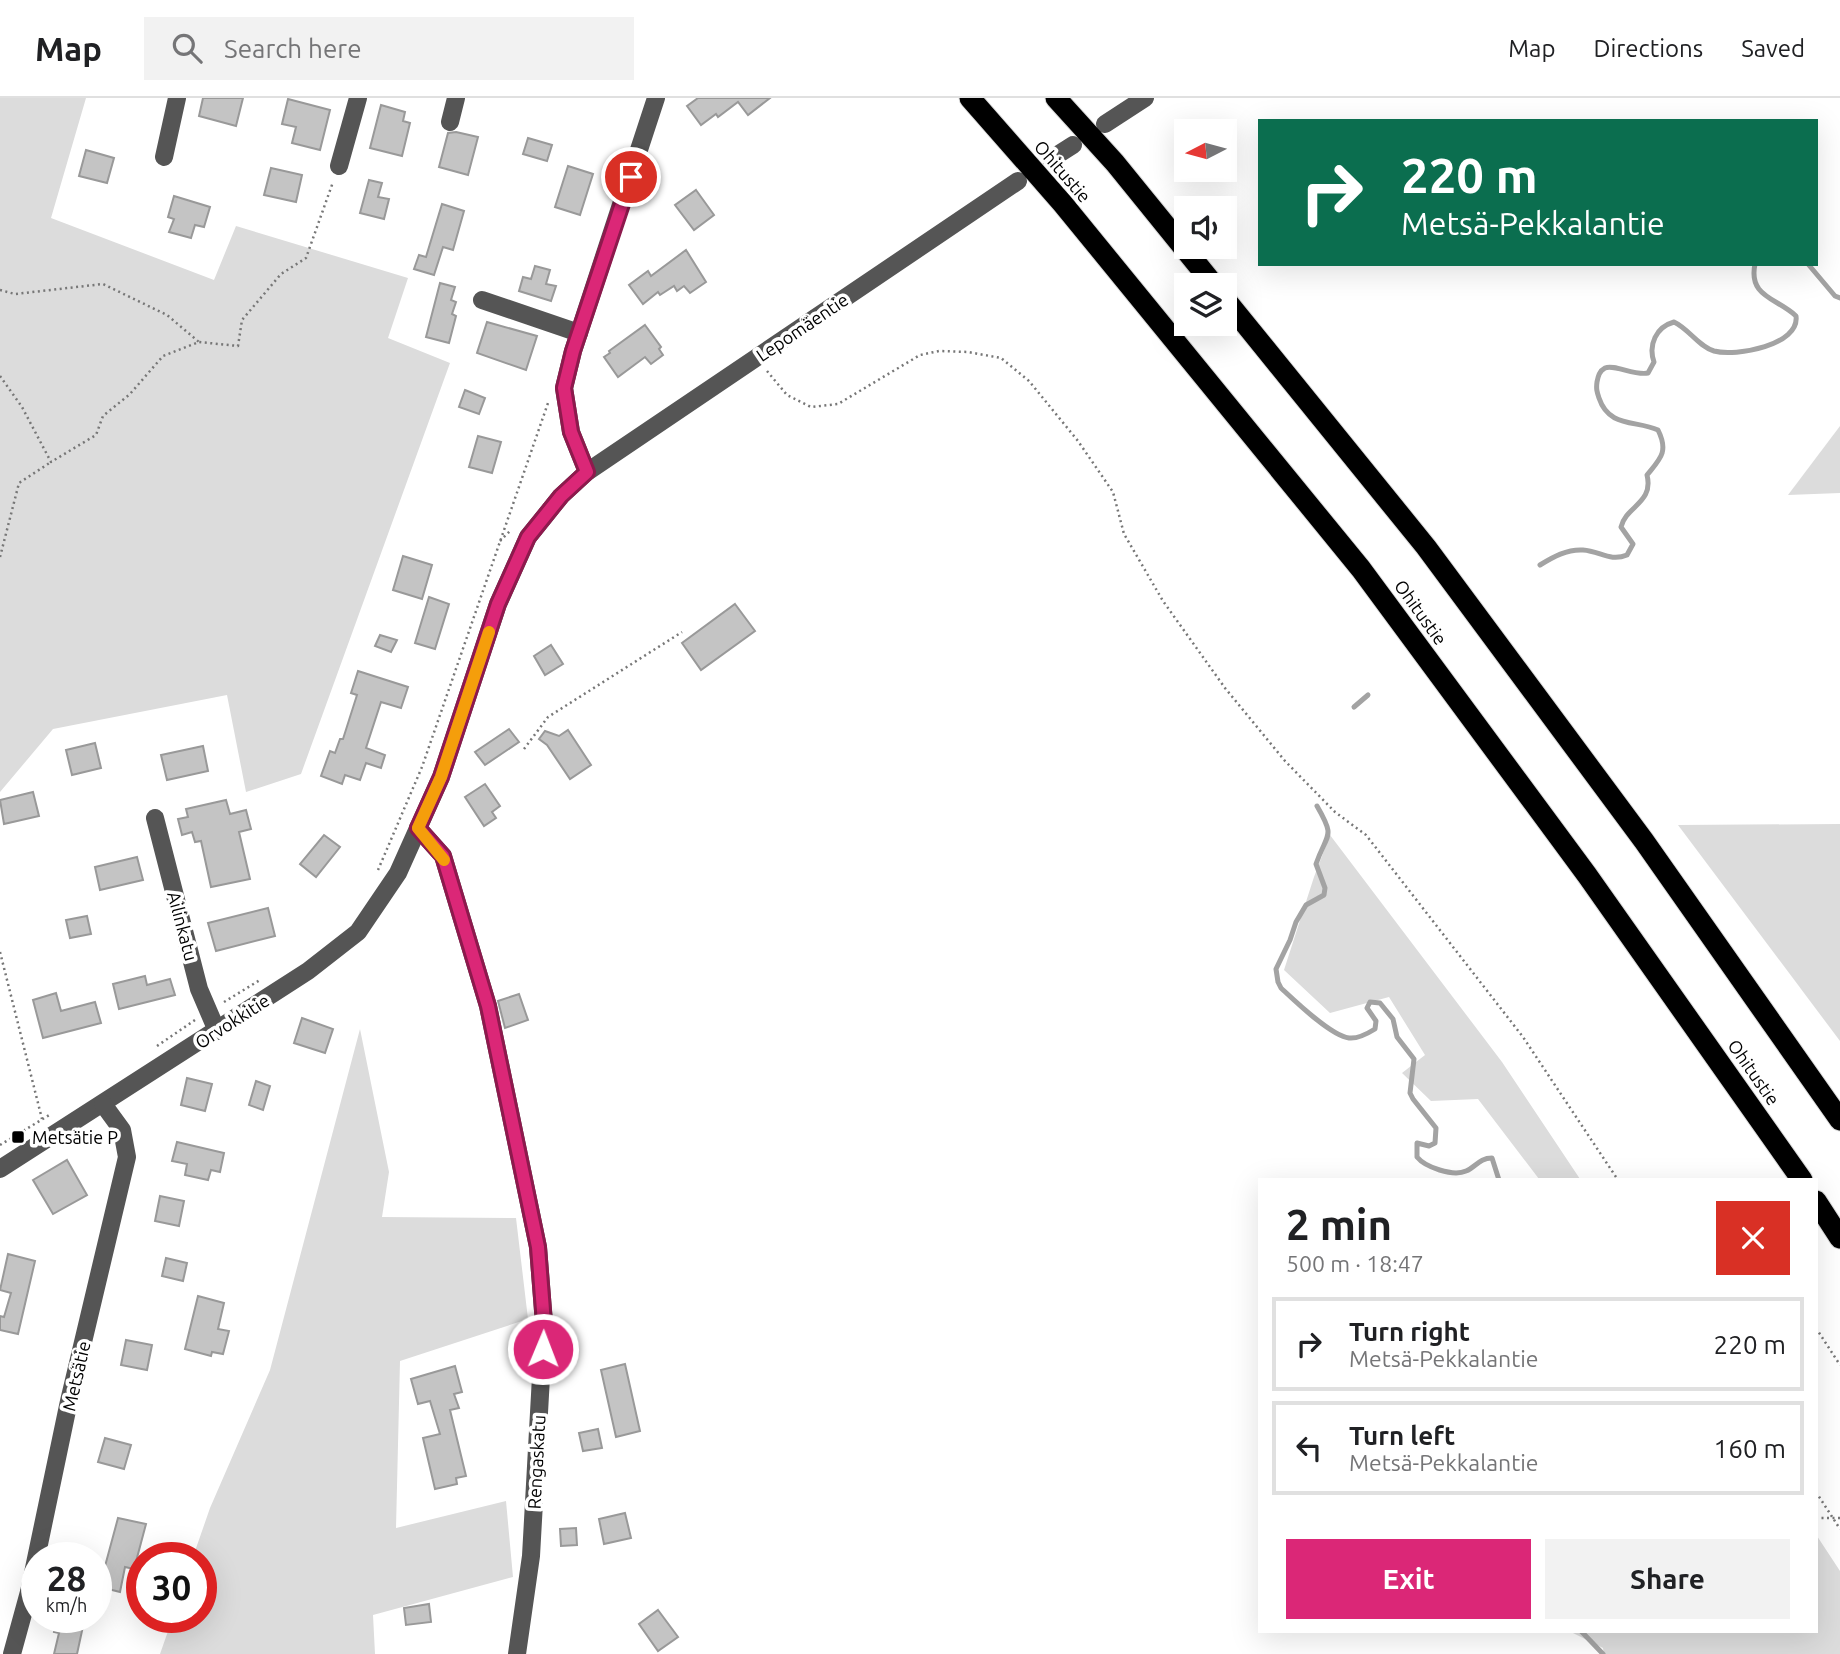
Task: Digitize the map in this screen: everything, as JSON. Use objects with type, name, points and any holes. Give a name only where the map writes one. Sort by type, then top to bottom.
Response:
[{"type":"highway","name":"Ohitustie","points":[[970,98],[1063,204],[1361,569],[1587,875],[1801,1178]]},
{"type":"highway","points":[[1056,98],[1115,163],[1204,273]]},
{"type":"highway","points":[[1237,314],[1426,547],[1644,841],[1840,1120]]},
{"type":"highway","points":[[1818,1204],[1840,1238]]},
{"type":"street","points":[[164,157],[177,98]]},
{"type":"street","points":[[340,166],[358,98]]},
{"type":"street","points":[[450,122],[456,98]]},
{"type":"street","points":[[587,472],[571,432],[564,388],[579,333],[656,98]]},
{"type":"street","points":[[1105,124],[1145,98]]},
{"type":"street","points":[[1051,159],[1073,145]]},
{"type":"street","name":"Lepomäentie","points":[[418,828],[441,777],[498,604],[528,537],[561,496],[587,472],[1018,181]]},
{"type":"street","points":[[482,300],[579,333]]},
{"type":"street","name":"Ailinkatu","points":[[155,818],[199,989],[217,1031]]},
{"type":"street","name":"Orvokkitie","points":[[0,1169],[308,971],[358,932],[398,873],[418,828]]},
{"type":"street","name":"Rengaskatu","points":[[418,828],[443,856],[488,1006],[538,1247],[544,1323],[531,1556],[517,1654]]},
{"type":"street","name":"Metsätie","points":[[12,1654],[29,1592],[69,1401],[127,1157],[122,1130],[103,1104]]},
{"type":"path","points":[[0,557],[19,483],[96,435],[103,416],[130,394],[163,356],[200,342],[238,346],[242,320],[281,274],[306,258],[340,166]]},
{"type":"path","points":[[0,290],[15,294],[103,284],[167,315],[200,342]]},
{"type":"path","points":[[756,358],[787,395],[811,407],[838,404],[920,355],[939,351],[968,352],[1001,358],[1028,381],[1078,441],[1112,492],[1124,534],[1156,590],[1225,688],[1285,761],[1335,812],[1366,835],[1523,1037],[1617,1178]]},
{"type":"path","points":[[0,376],[22,407],[51,462]]},
{"type":"path","points":[[374,875],[422,767],[549,399]]},
{"type":"path","points":[[499,542],[517,524]]},
{"type":"path","points":[[524,749],[548,717],[682,632]]},
{"type":"path","points":[[0,952],[42,1119]]},
{"type":"path","points":[[151,1050],[264,977]]},
{"type":"path","points":[[0,1144],[52,1114]]},
{"type":"path","points":[[1818,1331],[1840,1365]]},
{"type":"path","points":[[1818,1495],[1840,1530]]},
{"type":"path","points":[[1818,1518],[1840,1518]]},
{"type":"shaded area","points":[[0,98],[86,98],[51,218],[214,280],[236,226],[408,278],[388,338],[450,363],[301,774],[246,792],[227,695],[53,729],[0,792]]},
{"type":"shaded area","points":[[1840,426],[1840,493],[1788,495]]},
{"type":"shaded area","points":[[1840,824],[1840,1041],[1678,825]]},
{"type":"shaded area","points":[[1330,835],[1502,1062],[1579,1178],[1538,1178],[1478,1099],[1431,1101],[1402,1073],[1425,1055],[1389,997],[1330,1013],[1284,970]]},
{"type":"shaded area","points":[[360,1029],[389,1172],[382,1217],[516,1218],[528,1319],[400,1361],[396,1528],[506,1501],[513,1577],[373,1615],[375,1654],[160,1654],[167,1633],[217,1633],[217,1542],[198,1542],[210,1508],[270,1370]]},
{"type":"shaded area","points":[[1818,1538],[1840,1571],[1840,1654],[1604,1654],[1603,1648],[1573,1633],[1818,1633]]},
{"type":"building","points":[[203,98],[243,98],[236,126],[199,116]]},
{"type":"building","points":[[698,98],[770,98],[748,115],[738,102],[718,117],[716,114],[701,125],[687,106]]},
{"type":"building","points":[[288,99],[330,110],[320,150],[292,143],[296,127],[282,124]]},
{"type":"building","points":[[381,105],[405,112],[403,121],[410,123],[402,156],[370,148]]},
{"type":"building","points":[[448,133],[478,137],[468,175],[439,167]]},
{"type":"building","points":[[528,138],[552,145],[547,161],[523,154]]},
{"type":"building","points":[[86,150],[114,158],[107,183],[79,176]]},
{"type":"building","points":[[568,166],[593,174],[580,215],[555,207]]},
{"type":"building","points":[[271,168],[302,175],[296,202],[264,195]]},
{"type":"building","points":[[369,180],[382,183],[378,197],[389,199],[384,219],[360,213]]},
{"type":"building","points":[[696,190],[714,215],[694,230],[675,205]]},
{"type":"building","points":[[174,196],[210,207],[204,227],[195,225],[191,238],[169,232],[174,219],[168,217]]},
{"type":"building","points":[[442,204],[464,211],[453,250],[443,247],[434,275],[414,269],[419,255],[426,257]]},
{"type":"building","points":[[686,250],[706,282],[690,293],[684,286],[677,291],[674,286],[660,295],[658,292],[643,304],[629,285],[648,271],[651,276]]},
{"type":"building","points":[[535,266],[550,270],[546,284],[556,286],[551,301],[519,291],[523,277],[531,279]]},
{"type":"building","points":[[440,283],[455,287],[451,300],[456,302],[452,314],[456,316],[449,343],[426,337]]},
{"type":"building","points":[[487,322],[537,336],[526,370],[477,353]]},
{"type":"building","points":[[645,325],[661,347],[659,349],[663,355],[651,364],[645,357],[618,377],[604,357]]},
{"type":"building","points":[[465,390],[485,398],[479,414],[459,407]]},
{"type":"building","points":[[478,436],[501,442],[492,473],[469,467]]},
{"type":"building","points":[[403,556],[432,565],[422,599],[393,590]]},
{"type":"building","points":[[429,597],[449,604],[435,649],[415,643]]},
{"type":"building","points":[[735,604],[755,631],[701,670],[682,643]]},
{"type":"building","points":[[380,635],[397,640],[391,652],[375,646]]},
{"type":"building","points":[[551,645],[563,664],[545,675],[534,656]]},
{"type":"building","points":[[358,671],[408,687],[401,708],[381,702],[366,748],[385,755],[381,768],[366,763],[360,780],[345,775],[342,784],[321,776],[330,751],[335,753],[340,739],[343,739],[357,695],[351,693]]},
{"type":"building","points":[[509,729],[519,742],[485,765],[475,752]]},
{"type":"building","points":[[568,730],[591,765],[570,779],[547,745],[539,739],[545,731],[559,736]]},
{"type":"building","points":[[95,743],[101,768],[72,775],[66,750]]},
{"type":"building","points":[[203,746],[208,771],[167,780],[161,755]]},
{"type":"building","points":[[485,784],[500,806],[492,812],[496,818],[484,826],[465,797]]},
{"type":"building","points":[[33,792],[39,816],[4,824],[0,800]]},
{"type":"building","points":[[226,800],[230,814],[246,810],[251,829],[239,832],[250,879],[211,887],[201,841],[195,842],[192,832],[182,835],[178,819],[188,817],[186,809]]},
{"type":"building","points":[[324,835],[340,847],[316,877],[300,864]]},
{"type":"building","points":[[137,857],[143,880],[100,890],[95,867]]},
{"type":"building","points":[[268,908],[275,936],[216,951],[208,923]]},
{"type":"building","points":[[87,916],[91,934],[70,938],[66,920]]},
{"type":"building","points":[[145,976],[147,985],[170,979],[175,995],[119,1009],[113,984]]},
{"type":"building","points":[[56,993],[61,1011],[95,1002],[101,1023],[43,1038],[33,1000]]},
{"type":"building","points":[[519,994],[528,1020],[505,1028],[498,1001]]},
{"type":"building","points":[[302,1018],[333,1029],[325,1053],[294,1043]]},
{"type":"building","points":[[187,1078],[212,1084],[205,1111],[181,1105]]},
{"type":"building","points":[[256,1081],[270,1086],[263,1110],[249,1105]]},
{"type":"building","points":[[177,1142],[224,1153],[220,1172],[211,1170],[208,1180],[185,1175],[187,1164],[172,1161]]},
{"type":"building","points":[[67,1160],[87,1195],[53,1214],[33,1180]]},
{"type":"building","points":[[160,1196],[184,1201],[179,1226],[155,1221]]},
{"type":"building","points":[[8,1254],[35,1261],[18,1334],[0,1330],[0,1316],[4,1317],[11,1293],[0,1290]]},
{"type":"building","points":[[166,1258],[187,1263],[183,1281],[162,1276]]},
{"type":"building","points":[[198,1296],[224,1303],[218,1329],[229,1331],[223,1354],[212,1352],[211,1356],[185,1349]]},
{"type":"building","points":[[126,1340],[152,1345],[147,1370],[121,1365]]},
{"type":"building","points":[[625,1364],[640,1431],[616,1437],[601,1370]]},
{"type":"building","points":[[455,1366],[462,1392],[454,1394],[459,1408],[450,1410],[466,1476],[456,1478],[457,1484],[435,1489],[423,1438],[440,1434],[430,1401],[418,1404],[411,1379]]},
{"type":"building","points":[[598,1429],[602,1448],[583,1451],[579,1433]]},
{"type":"building","points":[[105,1438],[131,1445],[124,1469],[98,1462]]},
{"type":"building","points":[[625,1513],[631,1538],[604,1544],[599,1519]]},
{"type":"building","points":[[118,1518],[146,1524],[141,1542],[126,1542],[126,1567],[120,1592],[112,1590],[112,1542]]},
{"type":"building","points":[[576,1528],[577,1545],[561,1546],[560,1529]]},
{"type":"building","points":[[429,1604],[431,1622],[406,1625],[404,1608]]},
{"type":"building","points":[[658,1610],[678,1637],[658,1651],[639,1624]]},
{"type":"building","points":[[59,1633],[82,1633],[77,1654],[54,1654]]},
{"type":"waterway","points":[[1540,565],[1560,554],[1577,550],[1605,556],[1627,555],[1633,544],[1621,527],[1628,514],[1647,492],[1647,475],[1662,455],[1663,444],[1658,430],[1616,419],[1604,408],[1597,389],[1601,371],[1609,367],[1648,373],[1654,362],[1652,349],[1658,332],[1674,322],[1708,349],[1724,352],[1765,347],[1788,335],[1795,326],[1796,316],[1760,290],[1754,275],[1755,266]]},
{"type":"waterway","points":[[1810,266],[1835,296],[1840,298]]},
{"type":"waterway","points":[[1354,707],[1368,695]]},
{"type":"waterway","points":[[1317,806],[1328,830],[1316,864],[1325,888],[1324,895],[1306,905],[1296,922],[1276,969],[1278,982],[1281,988],[1314,1017],[1341,1036],[1349,1038],[1359,1037],[1375,1029],[1376,1021],[1367,1008],[1370,1002],[1380,1003],[1393,1019],[1397,1037],[1414,1059],[1410,1093],[1436,1128],[1435,1143],[1429,1146],[1417,1143],[1417,1157],[1433,1167],[1454,1173],[1466,1171],[1484,1159],[1492,1158],[1498,1178]]},
{"type":"waterway","points":[[1583,1633],[1603,1654]]},
{"type":"slow traffic","points":[[444,860],[418,828],[441,777],[489,632]]},
{"type":"place","name":"Metsätie P","points":[[18,1137]]},
{"type":"route","points":[[543,1349],[544,1323],[538,1247],[488,1006],[443,856],[418,828],[441,777],[498,604],[528,537],[561,496],[587,472],[571,432],[564,388],[573,351],[631,177]]}]
